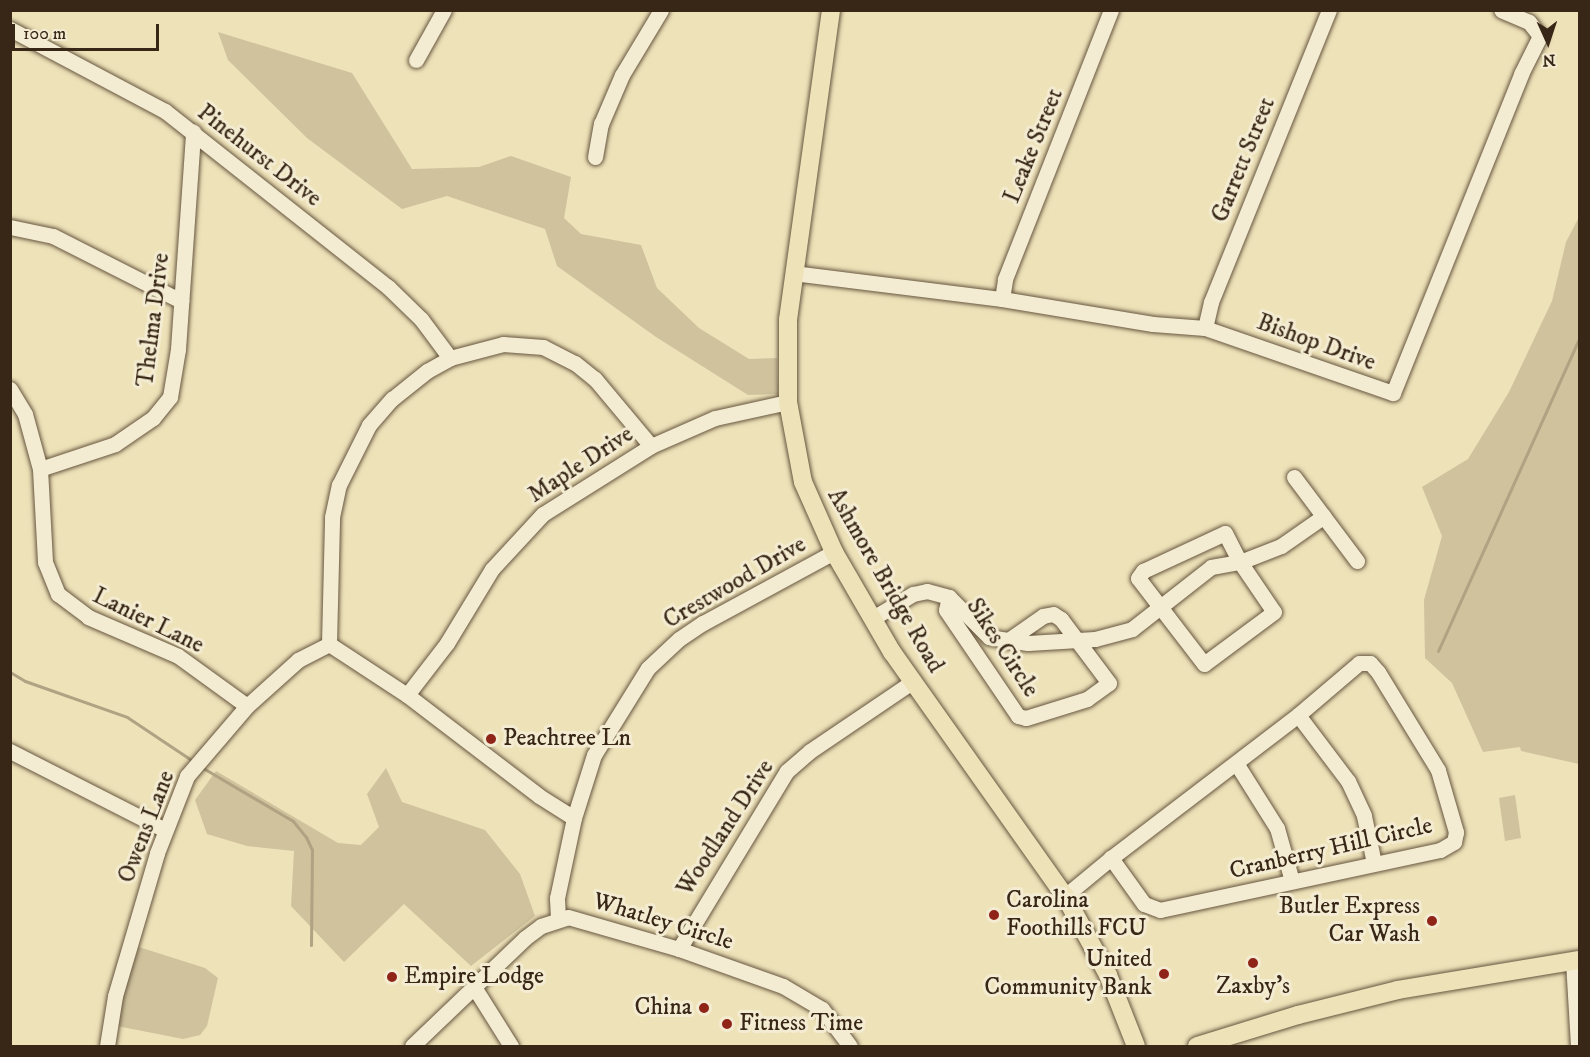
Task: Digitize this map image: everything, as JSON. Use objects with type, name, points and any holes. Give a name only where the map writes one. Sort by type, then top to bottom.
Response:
[{"type":"main road","name":"Ashmore Bridge Road","points":[[831,10],[788,320],[788,402],[803,482],[834,552],[912,682],[1065,896],[1108,975],[1136,1047]]},
{"type":"main road","points":[[1197,1047],[1350,1001],[1576,960]]},
{"type":"street","points":[[416,60],[444,10]]},
{"type":"street","points":[[595,158],[601,124],[622,75],[661,10]]},
{"type":"street","name":"Leake Street","points":[[1002,299],[1005,279],[1111,10]]},
{"type":"street","name":"Garrett Street","points":[[1205,328],[1210,302],[1329,10]]},
{"type":"street","name":"Bishop Drive","points":[[793,273],[1002,299],[1142,323],[1205,328],[1353,378],[1388,394],[1397,390],[1414,338],[1540,36],[1529,22],[1501,10]]},
{"type":"street","name":"Pinehurst Drive","points":[[10,29],[141,97],[193,132],[388,287],[421,319],[450,358]]},
{"type":"street","name":"Thelma Drive","points":[[40,469],[115,444],[162,409],[174,383],[193,132]]},
{"type":"street","points":[[10,227],[53,236],[181,301]]},
{"type":"street","points":[[574,818],[539,796],[407,695],[329,644],[332,517],[344,471],[360,439],[382,409],[405,387],[450,358],[513,343],[552,351],[595,379],[651,446]]},
{"type":"street","name":"Lanier Lane","points":[[10,389],[25,414],[40,469],[45,562],[58,594],[88,617],[178,656],[247,706]]},
{"type":"street","name":"Maple Drive","points":[[407,695],[447,643],[492,569],[521,535],[568,496],[651,446],[715,418],[788,402]]},
{"type":"street","points":[[1294,477],[1357,561]]},
{"type":"street","points":[[873,618],[913,594],[927,591],[949,597],[989,637],[1007,641],[1075,640],[1132,629],[1211,567],[1240,562],[1281,546],[1324,516]]},
{"type":"street","points":[[1225,533],[1240,562],[1274,612],[1204,664],[1138,578],[1143,571],[1225,533]]},
{"type":"street","name":"Crestwood Drive","points":[[558,918],[557,898],[574,818],[604,735],[660,656],[703,623],[834,552]]},
{"type":"street","name":"Sikes Circle","points":[[949,597],[946,610],[1018,716],[1026,718],[1087,699],[1109,683],[1075,640]]},
{"type":"street","points":[[1007,641],[1043,616],[1053,614],[1061,619],[1075,640]]},
{"type":"street","name":"Owens Lane","points":[[107,1047],[115,996],[165,830],[187,776],[247,706],[289,667],[329,644]]},
{"type":"street","name":"Cranberry Hill Circle","points":[[1065,896],[1111,858],[1298,715],[1359,663],[1370,663],[1438,770],[1456,832],[1454,842],[1440,850],[1374,862],[1160,910],[1144,904],[1111,858]]},
{"type":"street","name":"Woodland Drive","points":[[679,949],[787,771],[810,751],[912,682]]},
{"type":"street","points":[[1298,715],[1348,781],[1364,816],[1374,862]]},
{"type":"street","points":[[10,751],[165,830]]},
{"type":"street","points":[[1236,763],[1269,813],[1292,881]]},
{"type":"street","name":"Whatley Circle","points":[[412,1047],[525,938],[558,918],[589,921],[679,949],[804,997],[830,1016],[850,1047]]},
{"type":"street","points":[[1576,960],[1578,1047]]},
{"type":"street","points":[[474,987],[511,1047]]},
{"type":"shaded area","points":[[218,32],[352,73],[412,169],[479,167],[511,156],[571,177],[564,218],[581,234],[641,245],[657,288],[699,328],[749,359],[777,358],[778,394],[748,395],[656,337],[557,266],[545,229],[447,196],[402,209],[307,138],[228,60]]},
{"type":"shaded area","points":[[1579,217],[1579,764],[1521,751],[1520,747],[1483,752],[1452,683],[1425,658],[1424,600],[1442,536],[1422,487],[1468,459],[1509,392],[1552,301],[1566,242]]},
{"type":"shaded area","points":[[386,768],[402,802],[485,830],[520,874],[535,916],[471,966],[404,904],[344,962],[291,906],[294,851],[247,846],[207,834],[195,800],[216,771],[338,843],[361,845],[379,827],[367,794]]},
{"type":"shaded area","points":[[1515,795],[1521,838],[1505,841],[1499,798]]},
{"type":"shaded area","points":[[139,947],[205,968],[218,978],[207,1026],[200,1035],[183,1039],[117,1026],[122,993]]},
{"type":"waterway","points":[[1438,651],[1580,337]]},
{"type":"waterway","points":[[10,672],[25,681],[127,717],[190,759]]},
{"type":"waterway","points":[[203,768],[293,821],[306,837],[312,850],[311,945]]},
{"type":"place","name":"Peachtree Ln","points":[[491,739]]},
{"type":"place","name":"Carolina Foothills FCU","points":[[994,915]]},
{"type":"place","name":"Butler Express Car Wash","points":[[1432,921]]},
{"type":"place","name":"Zaxby's","points":[[1253,963]]},
{"type":"place","name":"United Community Bank","points":[[1164,974]]},
{"type":"place","name":"Empire Lodge","points":[[392,977]]},
{"type":"place","name":"China","points":[[704,1008]]},
{"type":"place","name":"Fitness Time","points":[[727,1024]]}]
